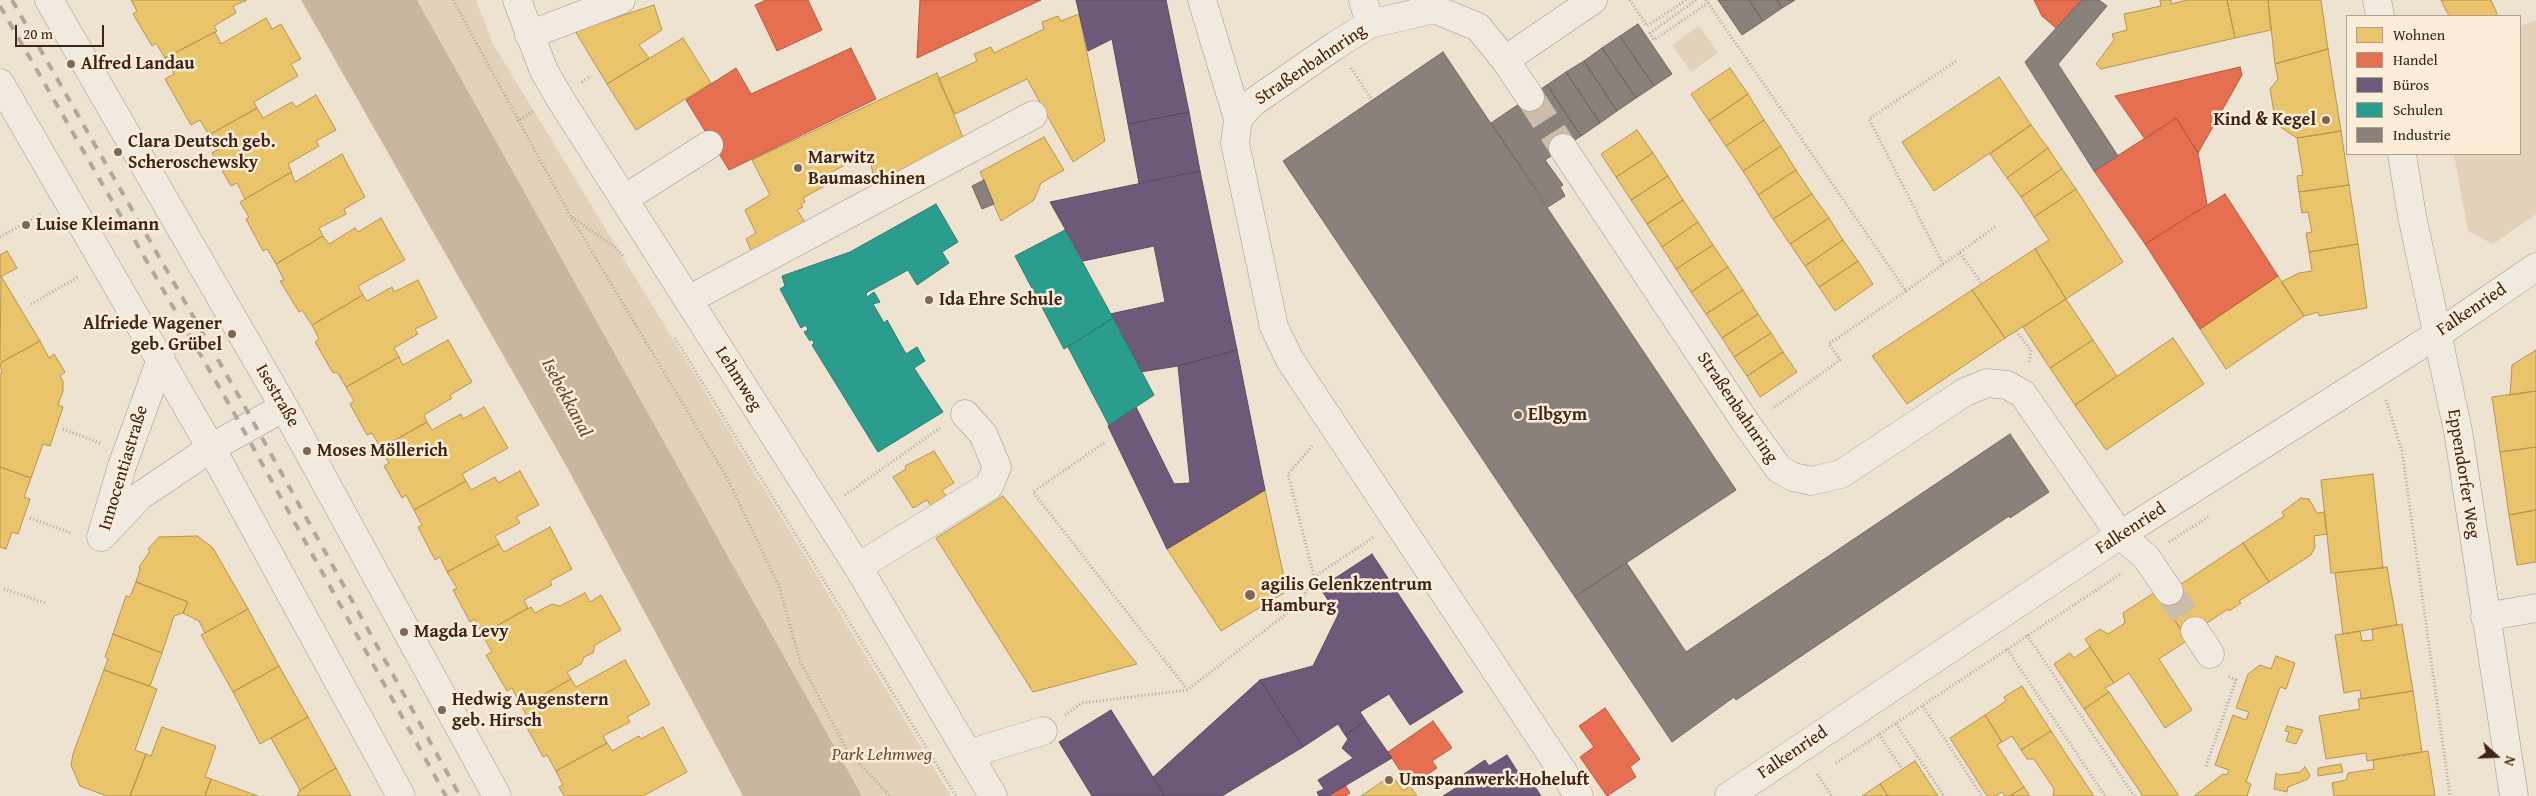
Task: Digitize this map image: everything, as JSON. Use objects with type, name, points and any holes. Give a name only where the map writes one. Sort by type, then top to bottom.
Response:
[{"type":"street","name":"Isestraße","points":[[49,0],[284,407],[498,796]]},
{"type":"street","name":"Lehmweg","points":[[517,0],[529,36],[558,97],[858,567],[993,796]]},
{"type":"street","points":[[529,36],[621,0]]},
{"type":"street","name":"Straßenbahnring","points":[[1202,0],[1238,120],[1235,143],[1274,327],[1290,360],[1579,796]]},
{"type":"street","points":[[1505,60],[1593,0]]},
{"type":"street","points":[[2377,0],[2380,15]]},
{"type":"street","name":"Straßenbahnring","points":[[1238,120],[1252,104],[1336,45],[1366,12],[1434,10],[1478,26],[1505,60],[1530,97]]},
{"type":"street","points":[[0,83],[211,448],[400,796]]},
{"type":"street","points":[[688,300],[1033,115]]},
{"type":"street","points":[[624,199],[709,146]]},
{"type":"street","name":"Straßenbahnring","points":[[1563,148],[1748,426],[1779,469],[1793,477],[1811,481],[1841,474],[1965,392],[1987,383],[2007,385],[2023,394],[2120,535],[2146,557],[2169,591]]},
{"type":"street","name":"Eppendorfer Weg","points":[[2402,155],[2412,216],[2458,432],[2484,617],[2514,796]]},
{"type":"street","name":"Falkenried","points":[[1729,796],[2120,535],[2438,334],[2536,267]]},
{"type":"street","name":"Innocentiastraße","points":[[161,359],[122,466],[101,537],[140,496],[211,448],[284,407]]},
{"type":"street","points":[[858,567],[989,486],[997,467],[984,434],[965,414]]},
{"type":"street","points":[[2484,617],[2536,608]]},
{"type":"street","points":[[2195,631],[2210,654]]},
{"type":"street","points":[[968,754],[1043,731]]},
{"type":"path","points":[[454,0],[570,215],[726,476],[779,586],[800,662],[848,752],[890,796]]},
{"type":"path","points":[[1630,0],[1648,26],[1686,0]]},
{"type":"path","points":[[1696,0],[1650,33],[1654,40],[1707,2],[1906,291]]},
{"type":"path","points":[[1336,45],[1372,100]]},
{"type":"path","points":[[1943,264],[1869,119],[1958,60]]},
{"type":"path","points":[[0,237],[41,214]]},
{"type":"path","points":[[570,215],[616,248],[630,263]]},
{"type":"path","points":[[1748,426],[1840,360],[1829,344],[1996,227]]},
{"type":"path","points":[[1960,253],[1982,284]]},
{"type":"path","points":[[30,304],[78,277]]},
{"type":"path","points":[[674,336],[956,796]]},
{"type":"path","points":[[2383,391],[2402,451],[2450,796]]},
{"type":"path","points":[[2377,404],[2386,399]]},
{"type":"path","points":[[822,511],[965,414]]},
{"type":"path","points":[[1314,577],[1288,474],[1332,424]]},
{"type":"path","points":[[63,429],[104,444]]},
{"type":"path","points":[[1104,443],[1033,492],[1187,690]]},
{"type":"path","points":[[1833,764],[2212,514]]},
{"type":"path","points":[[30,518],[71,533]]},
{"type":"path","points":[[1082,703],[1187,690],[1298,605],[1314,577],[1398,521]]},
{"type":"path","points":[[4,589],[44,603]]},
{"type":"path","points":[[2027,635],[2134,796]]},
{"type":"path","points":[[2007,649],[2105,796]]},
{"type":"path","points":[[2206,766],[2236,680],[2224,675],[2210,654]]},
{"type":"path","points":[[1923,706],[1982,796]]},
{"type":"path","points":[[1896,724],[1944,796]]},
{"type":"path","points":[[1879,734],[1902,769]]},
{"type":"path","points":[[1810,779],[1825,769]]},
{"type":"path","points":[[1817,774],[1832,796]]},
{"type":"green space","name":"Park Lehmweg","points":[[417,0],[476,0],[493,44],[951,796],[862,796]]},
{"type":"green space","points":[[2536,20],[2536,214],[2493,244],[2468,231],[2454,155],[2521,155],[2521,26]]},
{"type":"green space","points":[[1699,26],[1718,53],[1691,72],[1672,45]]},
{"type":"water","name":"Isebekkanal","points":[[301,0],[417,0],[862,796],[743,796],[568,469]]},
{"type":"building: Wohnen","points":[[131,0],[247,0],[233,6],[236,13],[214,26],[217,31],[165,58],[156,43],[152,46],[133,14],[137,11]]},
{"type":"building: Wohnen","points":[[2160,0],[2171,0],[2171,4],[2187,0],[2227,0],[2235,38],[2101,69],[2096,64],[2114,40],[2112,34],[2127,30],[2124,14],[2161,6]]},
{"type":"building: Wohnen","points":[[2227,0],[2268,0],[2271,30],[2235,38]]},
{"type":"building: Wohnen","points":[[2268,0],[2321,0],[2328,49],[2275,64]]},
{"type":"building: Wohnen","points":[[2441,0],[2491,0],[2498,15],[2448,15]]},
{"type":"building: Wohnen","points":[[654,5],[662,30],[639,45],[649,58],[607,84],[575,31]]},
{"type":"building: Wohnen","points":[[1079,14],[1105,141],[1073,162],[1027,79],[955,114],[938,79],[977,61],[974,54],[991,47],[994,53],[1044,29],[1042,22],[1058,16],[1061,21]]},
{"type":"building: Wohnen","points":[[266,18],[272,29],[281,24],[301,59],[291,64],[298,76],[254,102],[257,108],[209,135],[200,120],[191,125],[165,79],[174,74],[165,58],[215,32],[221,44]]},
{"type":"building: Wohnen","points":[[683,38],[711,83],[636,130],[607,84]]},
{"type":"building: Wohnen","points":[[2328,49],[2341,131],[2297,138],[2276,124],[2270,89],[2278,79],[2275,64]]},
{"type":"building: Wohnen","points":[[1730,68],[1748,94],[1709,121],[1691,94]]},
{"type":"building: Wohnen","name":"Marwitz Baumaschinen","points":[[937,73],[964,140],[877,189],[868,153],[824,176],[828,184],[803,198],[805,202],[801,204],[803,207],[797,210],[808,227],[753,255],[746,239],[756,233],[745,210],[770,195],[752,160]]},
{"type":"building: Wohnen","points":[[1999,77],[2031,125],[1934,191],[1902,142]]},
{"type":"building: Wohnen","points":[[1748,94],[1764,120],[1726,146],[1709,121]]},
{"type":"building: Wohnen","points":[[316,95],[336,130],[316,141],[319,146],[288,164],[292,172],[245,199],[237,183],[231,186],[212,153],[217,150],[209,135],[257,108],[263,118],[292,102],[296,107]]},
{"type":"building: Wohnen","points":[[1764,120],[1781,146],[1743,171],[1726,146]]},
{"type":"building: Wohnen","points":[[2031,125],[2048,148],[2007,178],[1990,154]]},
{"type":"building: Wohnen","points":[[1637,130],[1653,153],[1616,177],[1601,154]]},
{"type":"building: Wohnen","points":[[2341,131],[2349,185],[2299,192],[2297,176],[2303,175],[2297,138]]},
{"type":"building: Wohnen","points":[[1044,137],[1064,170],[1041,183],[1034,200],[1001,221],[980,172]]},
{"type":"building: Wohnen","points":[[1781,146],[1796,170],[1758,195],[1743,171]]},
{"type":"building: Wohnen","points":[[2048,148],[2062,169],[2021,197],[2007,178]]},
{"type":"building: Wohnen","points":[[1653,153],[1668,176],[1631,200],[1616,177]]},
{"type":"building: Wohnen","points":[[342,154],[365,197],[344,209],[346,214],[319,228],[323,236],[276,264],[267,249],[263,251],[246,219],[249,217],[240,202],[291,172],[295,182]]},
{"type":"building: Wohnen","points":[[2062,169],[2076,189],[2034,217],[2021,197]]},
{"type":"building: Wohnen","points":[[1796,170],[1812,194],[1773,219],[1758,195]]},
{"type":"building: Wohnen","points":[[1668,176],[1683,200],[1647,224],[1631,200]]},
{"type":"building: Wohnen","points":[[2349,185],[2358,244],[2309,252],[2306,233],[2312,232],[2308,212],[2302,213],[2299,192]]},
{"type":"building: Wohnen","points":[[2076,189],[2123,262],[2066,299],[2035,249],[2049,240],[2034,217]]},
{"type":"building: Wohnen","points":[[1812,194],[1829,218],[1790,244],[1773,219]]},
{"type":"building: Wohnen","points":[[1683,200],[1698,222],[1662,247],[1647,224]]},
{"type":"building: Wohnen","points":[[381,218],[405,260],[358,286],[363,295],[312,325],[302,310],[299,312],[280,281],[284,280],[276,264],[323,236],[329,244],[355,228],[358,232]]},
{"type":"building: Wohnen","points":[[1829,218],[1843,240],[1805,266],[1790,244]]},
{"type":"building: Wohnen","points":[[1698,222],[1713,245],[1676,269],[1662,247]]},
{"type":"building: Wohnen","points":[[1843,240],[1858,261],[1819,287],[1805,266]]},
{"type":"building: Wohnen","points":[[2358,244],[2367,308],[2319,316],[2318,312],[2304,316],[2281,282],[2299,273],[2312,271],[2309,252]]},
{"type":"building: Wohnen","points":[[1713,245],[1728,267],[1691,292],[1676,269]]},
{"type":"building: Wohnen","points":[[2035,249],[2066,299],[2005,338],[1972,290]]},
{"type":"building: Wohnen","points":[[7,251],[17,268],[0,277],[0,255]]},
{"type":"building: Wohnen","points":[[1858,261],[1873,284],[1835,311],[1819,287]]},
{"type":"building: Wohnen","points":[[1728,267],[1743,290],[1706,314],[1691,292]]},
{"type":"building: Wohnen","points":[[1,276],[40,341],[2,362],[0,359]]},
{"type":"building: Wohnen","points":[[2278,276],[2304,316],[2226,369],[2200,329]]},
{"type":"building: Wohnen","points":[[418,280],[437,318],[415,329],[418,334],[394,348],[399,357],[346,387],[337,372],[333,373],[315,342],[319,339],[312,325],[363,295],[367,301],[392,287],[394,292]]},
{"type":"building: Wohnen","points":[[1743,290],[1758,314],[1722,338],[1706,314]]},
{"type":"building: Wohnen","points":[[1972,290],[2005,338],[1907,404],[1872,356]]},
{"type":"building: Wohnen","points":[[2066,299],[2093,340],[2050,368],[2023,327]]},
{"type":"building: Wohnen","points":[[1758,314],[1771,333],[1734,357],[1722,338]]},
{"type":"building: Wohnen","points":[[1771,333],[1783,352],[1747,376],[1734,357]]},
{"type":"building: Wohnen","points":[[2173,338],[2204,384],[2106,450],[2075,405]]},
{"type":"building: Wohnen","points":[[448,340],[472,382],[450,395],[452,398],[424,415],[427,422],[381,448],[372,433],[367,435],[350,404],[354,401],[346,387],[399,357],[403,365]]},
{"type":"building: Wohnen","points":[[2093,340],[2117,376],[2075,405],[2050,368]]},
{"type":"building: Wohnen","points":[[40,341],[49,358],[54,354],[65,372],[60,376],[63,381],[63,391],[58,405],[63,407],[50,446],[43,444],[31,478],[0,467],[0,374],[2,373],[0,363]]},
{"type":"building: Wohnen","points":[[2536,350],[2536,391],[2510,395],[2512,365]]},
{"type":"building: Wohnen","points":[[1783,352],[1797,372],[1760,397],[1747,376]]},
{"type":"building: Wohnen","points":[[2536,391],[2536,447],[2500,452],[2492,397]]},
{"type":"building: Wohnen","points":[[484,407],[508,448],[462,474],[466,481],[414,510],[406,495],[402,498],[384,466],[389,463],[381,448],[427,422],[432,430],[461,414],[463,419]]},
{"type":"building: Wohnen","points":[[2536,447],[2536,510],[2509,515],[2500,452]]},
{"type":"building: Wohnen","points":[[934,451],[954,483],[942,490],[946,496],[931,506],[927,500],[913,508],[893,477],[906,469],[905,466]]},
{"type":"building: Wohnen","points":[[0,467],[31,478],[24,497],[30,499],[18,534],[12,532],[6,549],[0,547]]},
{"type":"building: Wohnen","points":[[520,471],[539,505],[516,517],[520,523],[495,536],[499,544],[447,572],[440,557],[435,560],[418,527],[422,525],[414,510],[466,481],[471,490],[495,477],[498,483]]},
{"type":"building: Wohnen","points":[[2373,474],[2383,568],[2331,573],[2321,480]]},
{"type":"building: Wohnen","points":[[1265,490],[1287,591],[1221,631],[1167,549]]},
{"type":"building: Wohnen","points":[[1003,496],[1137,664],[1033,692],[936,538]]},
{"type":"building: Wohnen","points":[[2301,498],[2309,499],[2317,513],[2324,512],[2327,534],[2314,536],[2315,547],[2311,555],[2269,582],[2243,543],[2284,516],[2282,512]]},
{"type":"building: Wohnen","points":[[2536,510],[2536,562],[2517,565],[2509,515]]},
{"type":"building: Wohnen","points":[[550,527],[572,569],[550,581],[552,585],[524,600],[528,608],[482,634],[475,619],[470,622],[453,590],[457,588],[447,572],[499,544],[504,552]]},
{"type":"building: Wohnen","points":[[197,536],[213,548],[248,609],[205,633],[199,621],[183,613],[188,602],[136,582],[139,567],[150,551],[148,549],[159,537]]},
{"type":"building: Wohnen","points":[[2243,543],[2269,582],[2239,601],[2241,603],[2229,611],[2228,609],[2186,637],[2160,598]]},
{"type":"building: Wohnen","points":[[2387,567],[2397,625],[2343,634],[2335,573]]},
{"type":"building: Wohnen","points":[[136,582],[188,602],[183,613],[174,616],[162,653],[113,634],[126,596],[130,597]]},
{"type":"building: Wohnen","points":[[2155,592],[2188,640],[2159,659],[2192,710],[2165,728],[2129,673],[2114,683],[2085,639],[2100,629],[2108,634],[2125,623],[2123,613]]},
{"type":"building: Wohnen","points":[[585,593],[590,602],[601,595],[621,630],[595,645],[593,653],[584,657],[581,664],[567,672],[571,679],[522,707],[512,688],[507,691],[486,655],[492,652],[482,634],[531,607],[535,613],[552,604],[560,606]]},
{"type":"building: Wohnen","points":[[248,609],[279,666],[233,692],[201,635]]},
{"type":"building: Wohnen","points":[[2402,624],[2413,691],[2361,699],[2360,690],[2344,693],[2335,635],[2360,631],[2362,641],[2373,640],[2372,629]]},
{"type":"building: Wohnen","points":[[113,634],[162,653],[150,686],[104,670],[108,659],[105,657]]},
{"type":"building: Wohnen","points":[[2090,647],[2114,683],[2105,688],[2109,692],[2084,709],[2054,664],[2070,653],[2074,658]]},
{"type":"building: Wohnen","points":[[2276,656],[2295,663],[2286,689],[2280,687],[2246,782],[2251,784],[2247,796],[2194,796],[2223,774],[2227,775],[2229,770],[2215,765],[2233,715],[2246,720],[2249,712],[2236,708],[2248,674],[2260,665],[2271,669]]},
{"type":"building: Wohnen","points":[[625,660],[650,704],[627,717],[630,722],[603,736],[607,743],[556,771],[547,755],[543,757],[525,724],[530,722],[522,707],[571,679],[576,687]]},
{"type":"building: Wohnen","points":[[279,666],[308,717],[260,744],[233,692]]},
{"type":"building: Wohnen","points":[[104,670],[157,689],[135,750],[146,754],[130,796],[107,796],[80,786],[71,765],[73,754]]},
{"type":"building: Wohnen","points":[[2022,686],[2051,731],[2021,750],[2012,736],[2002,742],[1985,715],[2006,701],[2004,697]]},
{"type":"building: Wohnen","points":[[2413,691],[2422,752],[2367,761],[2366,753],[2326,759],[2319,716],[2360,709],[2358,699]]},
{"type":"building: Wohnen","points":[[2109,692],[2179,796],[2142,796],[2084,709]]},
{"type":"building: Wohnen","points":[[1985,715],[2002,742],[1997,745],[2024,787],[2010,796],[2005,796],[2002,792],[1996,796],[1987,796],[1950,738]]},
{"type":"building: Wohnen","points":[[308,717],[336,768],[300,790],[271,738]]},
{"type":"building: Wohnen","points":[[2287,726],[2303,730],[2296,744],[2286,741],[2289,732],[2285,731]]},
{"type":"building: Wohnen","points":[[162,727],[216,746],[205,777],[211,779],[205,796],[130,796],[146,754],[151,756]]},
{"type":"building: Wohnen","points":[[663,727],[687,772],[643,796],[564,796],[559,787],[563,785],[556,771],[607,743],[612,751],[639,736],[641,739]]},
{"type":"building: Wohnen","points":[[2051,731],[2094,796],[2053,796],[2054,789],[2034,759],[2027,759],[2021,750]]},
{"type":"building: Wohnen","points":[[2428,751],[2435,796],[2334,796],[2332,783],[2346,780],[2348,773],[2374,769],[2373,760]]},
{"type":"building: Wohnen","points":[[1915,761],[1938,796],[1888,796],[1880,784]]},
{"type":"building: Wohnen","points":[[2341,764],[2343,772],[2318,776],[2318,768]]},
{"type":"building: Wohnen","points":[[2305,767],[2310,775],[2308,779],[2288,787],[2287,792],[2274,789],[2276,773],[2280,775],[2300,772]]},
{"type":"building: Wohnen","points":[[336,768],[351,796],[297,796],[300,790]]},
{"type":"building: Wohnen","name":"Umspannwerk Hoheluft","points":[[1392,775],[1403,791],[1410,786],[1417,796],[1361,796]]},
{"type":"building: Wohnen","points":[[211,779],[258,796],[205,796]]},
{"type":"building: Wohnen","points":[[1880,784],[1888,796],[1862,796]]},
{"type":"building: Wohnen","points":[[2024,787],[2030,796],[2010,796]]},
{"type":"building: Handel","points":[[766,0],[808,0],[822,30],[777,51],[755,5]]},
{"type":"building: Handel","points":[[920,0],[1041,0],[917,58]]},
{"type":"building: Handel","points":[[2034,0],[2082,0],[2056,28],[2042,16]]},
{"type":"building: Handel","points":[[851,48],[876,99],[729,170],[686,100],[736,68],[751,94]]},
{"type":"building: Handel","points":[[2240,67],[2242,75],[2198,153],[2176,118],[2145,139],[2115,96]]},
{"type":"building: Handel","points":[[2176,118],[2198,153],[2207,205],[2145,244],[2094,171]]},
{"type":"building: Handel","points":[[2225,194],[2278,276],[2200,329],[2145,244]]},
{"type":"building: Handel","points":[[1605,708],[1640,759],[1630,767],[1636,777],[1607,796],[1580,757],[1594,747],[1579,726]]},
{"type":"building: Handel","points":[[1433,721],[1452,748],[1432,761],[1437,768],[1410,786],[1388,752]]},
{"type":"building: Handel","points":[[1345,785],[1350,793],[1345,796],[1328,796]]},
{"type":"building: Büros","points":[[1076,0],[1166,0],[1189,112],[1128,124],[1112,39],[1088,51]]},
{"type":"building: Büros","points":[[1189,112],[1200,171],[1139,183],[1128,124]]},
{"type":"building: Büros","points":[[1200,171],[1237,350],[1178,366],[1140,372],[1110,314],[1165,302],[1154,246],[1083,261],[1050,202]]},
{"type":"building: Büros","points":[[1237,350],[1265,490],[1167,549],[1108,426],[1136,407],[1174,484],[1190,483],[1178,366]]},
{"type":"building: Büros","points":[[1372,554],[1463,692],[1410,725],[1389,694],[1360,712],[1366,721],[1345,735],[1338,724],[1303,747],[1260,680],[1313,666],[1338,615],[1320,588]]},
{"type":"building: Büros","points":[[1260,680],[1303,747],[1222,796],[1165,796],[1153,777]]},
{"type":"building: Büros","points":[[1111,710],[1165,796],[1092,796],[1059,742]]},
{"type":"building: Büros","points":[[1366,721],[1392,758],[1328,796],[1319,796],[1317,792],[1324,789],[1318,780],[1353,758],[1342,748],[1348,739],[1345,735]]},
{"type":"building: Büros","points":[[1507,755],[1521,777],[1526,773],[1541,796],[1443,796],[1462,784],[1458,778],[1485,760],[1489,766]]},
{"type":"building: Schulen","points":[[936,204],[958,242],[942,252],[949,263],[917,285],[908,270],[866,293],[867,297],[874,292],[880,302],[873,304],[884,323],[887,320],[906,354],[917,347],[925,361],[914,368],[943,412],[878,452],[812,345],[814,343],[812,339],[810,341],[804,332],[808,330],[806,325],[801,328],[780,289],[785,286],[782,276],[850,252]]},
{"type":"building: Schulen","points":[[1065,230],[1113,318],[1064,349],[1015,256]]},
{"type":"building: Schulen","points":[[1113,318],[1154,395],[1109,425],[1068,347]]},
{"type":"building: Industrie","points":[[1718,0],[1749,0],[1763,21],[1742,35]]},
{"type":"building: Industrie","points":[[1749,0],[1777,0],[1782,8],[1763,21]]},
{"type":"building: Industrie","points":[[1777,0],[1795,0],[1782,8]]},
{"type":"building: Industrie","points":[[2082,0],[2099,0],[2107,6],[2058,64],[2118,156],[2094,171],[2025,62]]},
{"type":"building: Industrie","points":[[1638,24],[1672,74],[1654,86],[1620,36]]},
{"type":"building: Industrie","points":[[1620,36],[1654,86],[1636,98],[1602,48]]},
{"type":"building: Industrie","points":[[1602,48],[1636,98],[1617,111],[1584,61]]},
{"type":"building: Industrie","points":[[1443,52],[1736,490],[1575,597],[1283,161]]},
{"type":"building: Industrie","points":[[1584,61],[1617,111],[1600,123],[1566,72]]},
{"type":"building: Industrie","points":[[1566,72],[1600,123],[1581,136],[1547,85]]},
{"type":"building: Industrie","points":[[1547,85],[1581,136],[1545,160],[1563,185],[1560,187],[1565,196],[1548,207],[1491,123]]},
{"type":"building: Industrie","points":[[984,180],[994,204],[982,209],[972,186]]},
{"type":"building: Industrie","points":[[2010,434],[2049,492],[2010,518],[2009,516],[1736,700],[1734,697],[1672,742],[1575,597],[1626,562],[1686,652]]},
{"type":"tunnel","points":[[1530,97],[1563,148]]},
{"type":"tunnel","points":[[2169,591],[2195,631]]},
{"type":"railway","points":[[12,0],[245,407],[460,796]]},
{"type":"railway","points":[[0,6],[234,413],[446,796]]},
{"type":"place","name":"Alfred Landau","points":[[71,64]]},
{"type":"place","name":"Kind & Kegel","points":[[2326,120]]},
{"type":"place","name":"Clara Deutsch geb. Scheroschewsky","points":[[118,152]]},
{"type":"place","name":"Marwitz Baumaschinen","points":[[798,168]]},
{"type":"place","name":"Luise Kleimann","points":[[26,225]]},
{"type":"place","name":"Ida Ehre Schule","points":[[929,300]]},
{"type":"place","name":"Alfriede Wagener geb. Grübel","points":[[232,334]]},
{"type":"place","name":"Elbgym","points":[[1518,415]]},
{"type":"place","name":"Moses Möllerich","points":[[307,451]]},
{"type":"place","name":"agilis Gelenkzentrum Hamburg","points":[[1250,595]]},
{"type":"place","name":"Magda Levy","points":[[404,632]]},
{"type":"place","name":"Hedwig Augenstern geb. Hirsch","points":[[442,710]]},
{"type":"place","name":"Umspannwerk Hoheluft","points":[[1389,780]]}]
